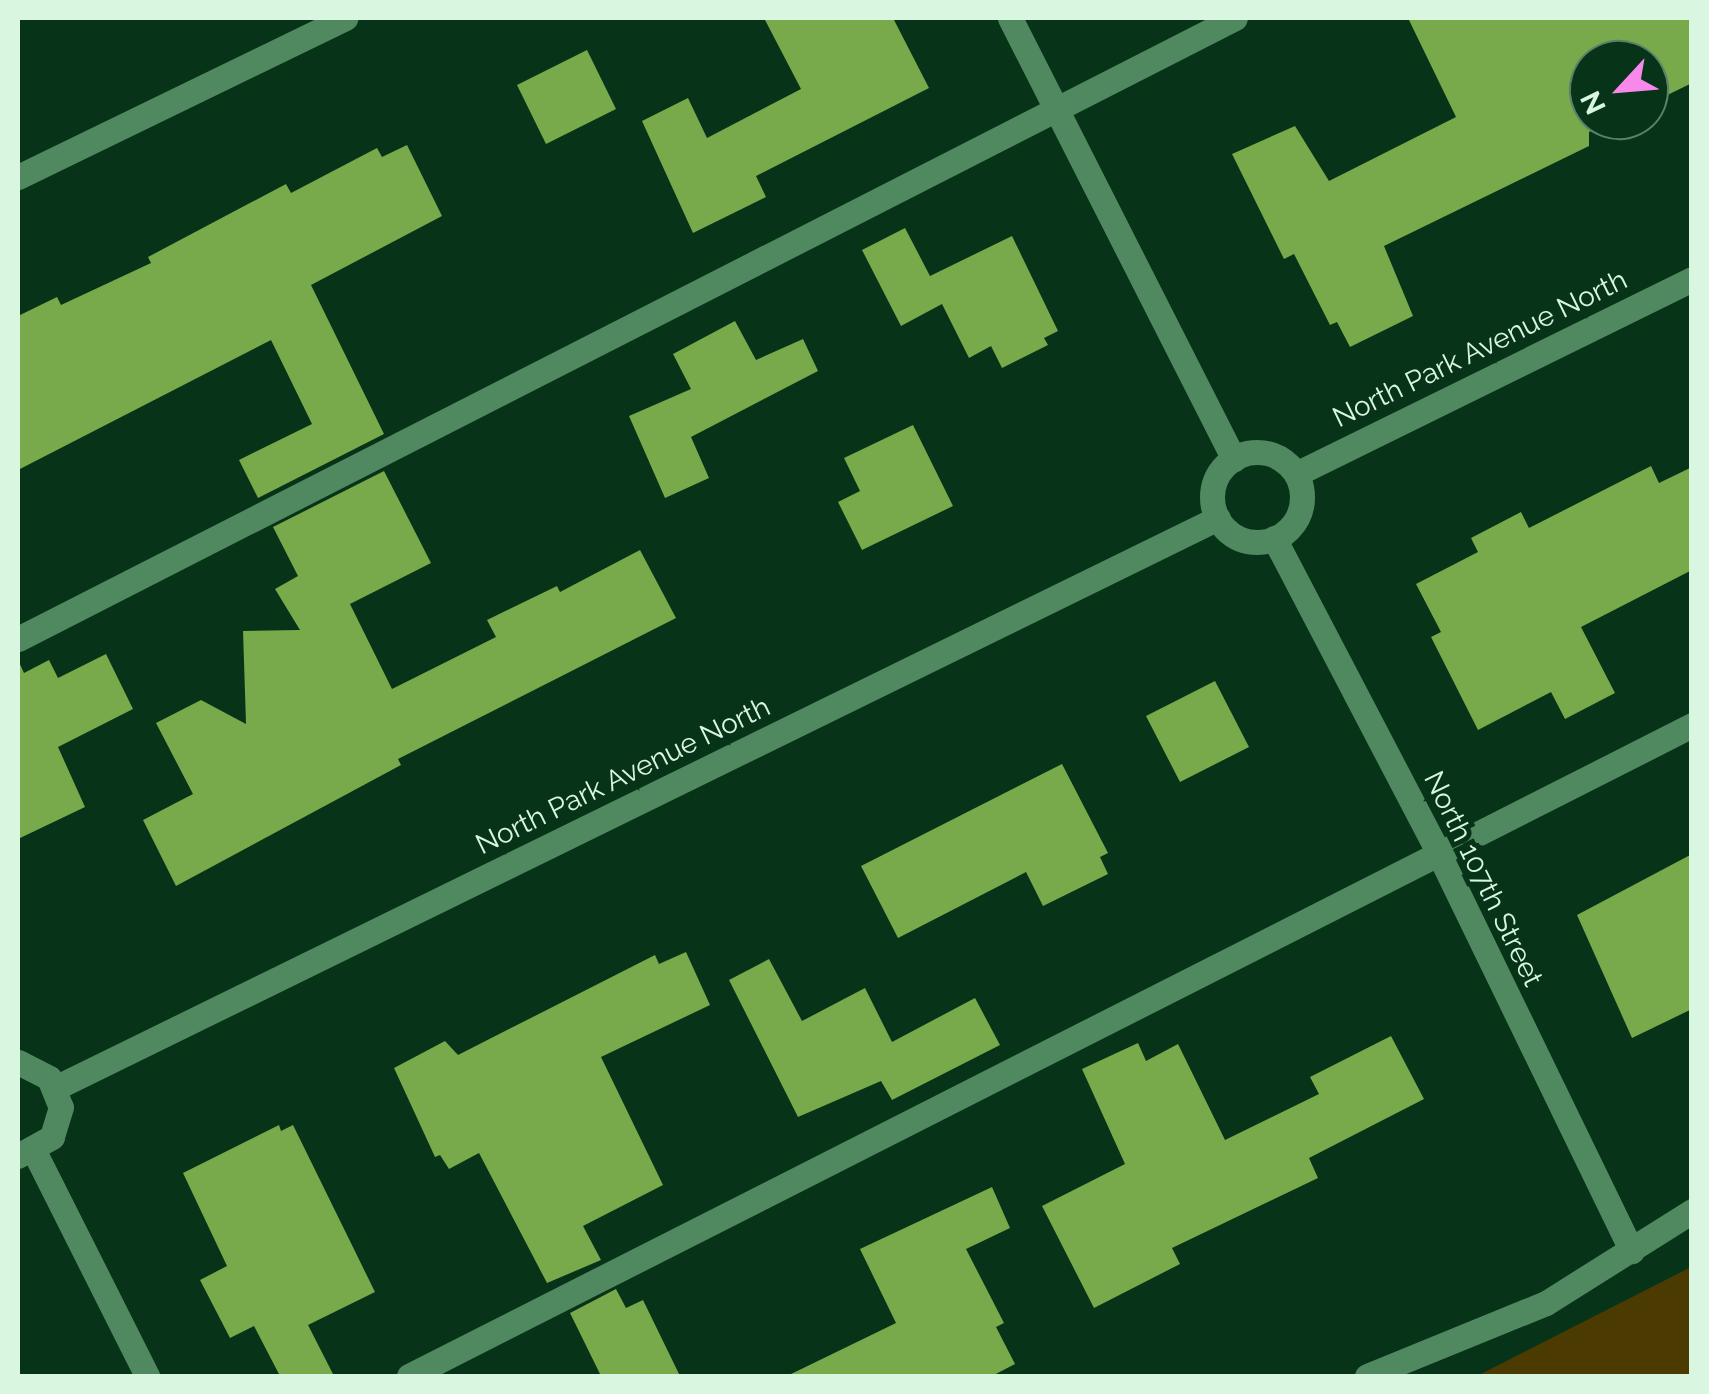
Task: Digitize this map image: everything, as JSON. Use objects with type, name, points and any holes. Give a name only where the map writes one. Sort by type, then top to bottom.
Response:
[{"type":"street","points":[[18,177],[345,18]]},
{"type":"street","points":[[1010,18],[1234,459]]},
{"type":"street","points":[[18,639],[1054,106],[1235,18]]},
{"type":"street","name":"North Park Avenue North","points":[[1296,474],[1692,279]]},
{"type":"street","points":[[1272,455],[1296,474],[1302,504],[1290,528],[1274,538],[1239,538],[1218,518],[1213,488],[1234,459],[1272,455]]},
{"type":"street","name":"North Park Avenue North","points":[[55,1088],[1218,518]]},
{"type":"street","name":"North 107th Street","points":[[1274,538],[1438,850],[1632,1251]]},
{"type":"street","points":[[409,1376],[1438,850],[1692,725]]},
{"type":"street","points":[[18,1062],[37,1068],[55,1088],[58,1123],[26,1154],[147,1376]]},
{"type":"street","points":[[1367,1376],[1546,1304],[1692,1211]]},
{"type":"shaded area","points":[[1691,1267],[1691,1376],[1477,1376]]},
{"type":"building","points":[[764,18],[893,18],[929,88],[756,176],[766,197],[693,233],[642,121],[688,98],[707,138],[801,89]]},
{"type":"building","points":[[1408,18],[1692,18],[1692,83],[1669,94],[1669,40],[1569,40],[1569,140],[1589,140],[1589,146],[1384,246],[1413,316],[1350,347],[1337,322],[1330,325],[1294,254],[1284,259],[1232,154],[1295,126],[1329,181],[1456,117]]},
{"type":"building","points":[[587,50],[616,109],[546,144],[517,85]]},
{"type":"building","points":[[407,145],[442,216],[311,285],[384,434],[258,498],[239,460],[312,424],[271,340],[18,470],[18,316],[57,297],[61,305],[151,263],[148,257],[286,184],[291,193],[377,148],[382,157]]},
{"type":"building","points":[[905,228],[930,276],[1012,236],[1058,331],[1044,338],[1048,345],[1002,368],[991,346],[969,358],[942,304],[901,326],[862,250]]},
{"type":"building","points":[[735,321],[756,360],[803,339],[818,371],[691,437],[709,478],[665,498],[629,416],[691,389],[673,354]]},
{"type":"building","points":[[913,425],[953,506],[862,550],[838,502],[860,491],[844,458]]},
{"type":"building","points":[[1651,466],[1659,483],[1692,467],[1692,570],[1581,627],[1615,693],[1565,719],[1551,692],[1478,730],[1431,637],[1441,632],[1416,584],[1478,552],[1471,538],[1521,512],[1529,528]]},
{"type":"building","points":[[384,471],[431,563],[350,604],[392,689],[496,637],[487,620],[557,586],[560,592],[640,550],[676,618],[398,759],[401,765],[176,886],[143,820],[193,794],[156,723],[201,700],[246,724],[243,631],[300,630],[275,589],[298,576],[273,527]]},
{"type":"building","points":[[106,654],[133,709],[58,747],[85,807],[18,839],[18,660],[24,673],[49,660],[58,678]]},
{"type":"building","points":[[1215,681],[1249,747],[1180,782],[1146,716]]},
{"type":"building","points":[[1062,764],[1108,853],[1100,857],[1108,874],[1043,906],[1026,872],[898,938],[861,866]]},
{"type":"building","points":[[1692,854],[1692,1009],[1632,1038],[1577,915]]},
{"type":"building","points":[[686,952],[710,1005],[601,1057],[663,1185],[583,1226],[601,1260],[547,1283],[479,1153],[449,1169],[440,1155],[435,1157],[394,1068],[445,1041],[458,1055],[655,955],[659,964]]},
{"type":"building","points":[[769,959],[802,1021],[865,988],[892,1042],[975,998],[1000,1045],[892,1100],[881,1081],[798,1117],[729,980]]},
{"type":"building","points":[[1391,1036],[1424,1099],[1309,1158],[1318,1178],[1172,1248],[1180,1264],[1094,1308],[1042,1206],[1125,1164],[1082,1069],[1138,1043],[1146,1061],[1178,1044],[1225,1140],[1319,1094],[1310,1077]]},
{"type":"building","points":[[279,1125],[281,1131],[293,1125],[375,1292],[308,1325],[334,1376],[280,1376],[254,1326],[230,1338],[200,1280],[227,1266],[183,1173]]},
{"type":"building","points":[[992,1187],[1010,1228],[966,1249],[1004,1323],[996,1327],[1015,1364],[992,1376],[787,1376],[896,1323],[860,1249]]},
{"type":"building","points":[[616,1289],[626,1308],[643,1300],[680,1376],[601,1376],[570,1313]]}]
